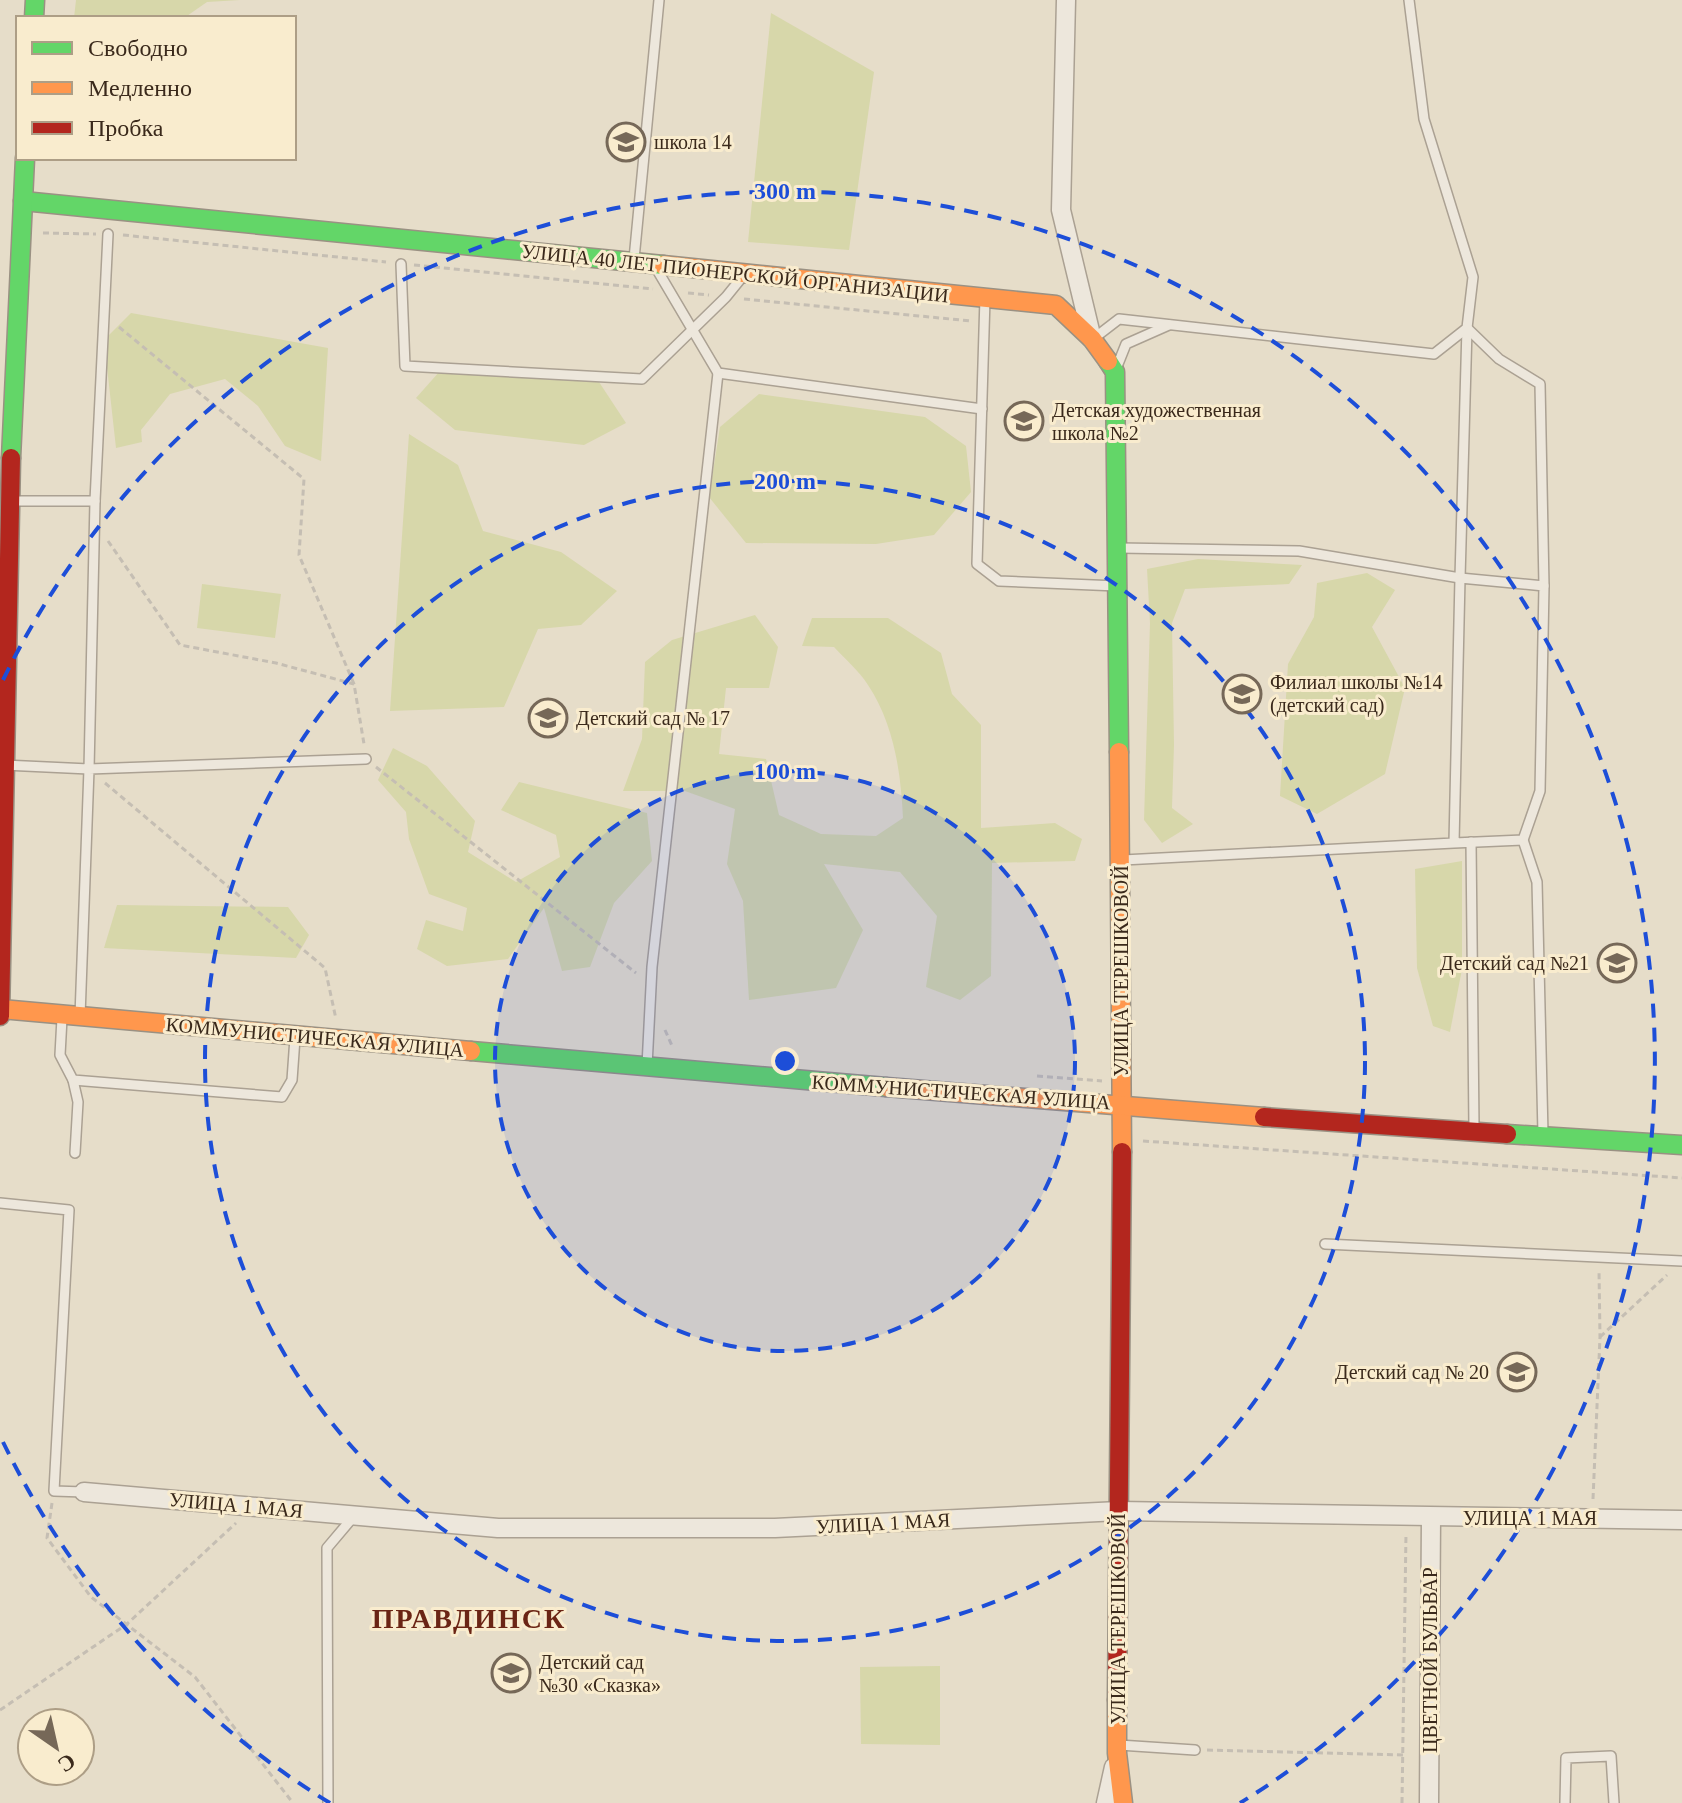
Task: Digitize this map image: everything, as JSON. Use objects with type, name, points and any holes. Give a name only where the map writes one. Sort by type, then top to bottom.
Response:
[{"type":"street","points":[[1066,0],[1061,210],[1092,339],[1115,372]]},
{"type":"street","points":[[0,1011],[4,530],[9,501],[25,160]]},
{"type":"street","name":"УЛИЦА 40 ЛЕТ ПИОНЕРСКОЙ ОРГАНИЗАЦИИ","points":[[23,201],[1056,305],[1092,339]]},
{"type":"street","name":"УЛИЦА ТЕРЕШКОВОЙ","points":[[1115,372],[1122,1104],[1117,1749],[1123,1803]]},
{"type":"street","name":"КОММУНИСТИЧЕСКАЯ УЛИЦА","points":[[0,1011],[646,1067],[1474,1132],[1682,1145]]},
{"type":"street","name":"УЛИЦА 1 МАЯ","points":[[84,1492],[498,1528],[775,1528],[1119,1511],[1682,1520]]},
{"type":"street","name":"ЦВЕТНОЙ БУЛЬВАР","points":[[1429,1803],[1431,1517]]},
{"type":"street","name":"УЛИЦА ТЕРЕШКОВОЙ","points":[[1106,1803],[1117,1749]]},
{"type":"lane","points":[[633,263],[659,0]]},
{"type":"lane","points":[[1409,0],[1424,119],[1473,277],[1467,328],[1454,843]]},
{"type":"lane","points":[[75,1153],[78,1102],[73,1080],[60,1055],[71,1015],[89,769],[95,501],[108,234]]},
{"type":"lane","points":[[401,264],[405,366],[642,379],[726,297],[745,274]]},
{"type":"lane","points":[[646,1067],[652,967],[718,373],[654,264]]},
{"type":"lane","points":[[985,298],[977,564],[999,581],[1117,586]]},
{"type":"lane","points":[[1092,339],[1119,319],[1434,354],[1467,328]]},
{"type":"lane","points":[[1115,372],[1126,344],[1170,325]]},
{"type":"lane","points":[[1467,328],[1499,359],[1540,384],[1544,586],[1540,791],[1523,840],[1537,882],[1543,1137]]},
{"type":"lane","points":[[718,373],[982,409]]},
{"type":"lane","points":[[9,501],[95,501]]},
{"type":"lane","points":[[1116,548],[1299,551],[1460,578],[1544,586]]},
{"type":"lane","points":[[4,765],[89,769],[366,759]]},
{"type":"lane","points":[[1120,861],[1523,840]]},
{"type":"lane","points":[[1471,842],[1474,1132]]},
{"type":"lane","points":[[73,1080],[282,1097],[292,1080],[295,1035]]},
{"type":"lane","points":[[0,1203],[69,1210],[54,1491],[84,1492]]},
{"type":"lane","points":[[1325,1244],[1682,1261]]},
{"type":"lane","points":[[328,1803],[327,1548],[354,1516]]},
{"type":"lane","points":[[1117,1749],[1195,1750]]},
{"type":"lane","points":[[1565,1803],[1566,1758],[1611,1756],[1614,1803]]},
{"type":"path","points":[[37,233],[108,234],[985,323]]},
{"type":"path","points":[[106,316],[304,479],[299,555],[354,684],[366,759],[638,975]]},
{"type":"path","points":[[95,521],[180,645],[276,663],[354,684]]},
{"type":"path","points":[[89,769],[325,968],[337,1023]]},
{"type":"path","points":[[652,1003],[673,1048]]},
{"type":"path","points":[[1121,1140],[1682,1178]]},
{"type":"path","points":[[1592,1518],[1600,1337],[1599,1258]]},
{"type":"path","points":[[1600,1337],[1670,1272]]},
{"type":"path","points":[[54,1491],[47,1538],[91,1597],[195,1677],[293,1803]]},
{"type":"path","points":[[0,1710],[127,1624],[254,1507]]},
{"type":"path","points":[[1402,1803],[1406,1517]]},
{"type":"path","points":[[1195,1750],[1403,1755]]},
{"type":"green space","points":[[76,0],[240,0],[207,2],[187,16],[74,16]]},
{"type":"green space","points":[[771,13],[874,72],[849,250],[748,242]]},
{"type":"green space","points":[[131,313],[328,348],[321,461],[285,446],[258,406],[225,379],[170,394],[141,430],[142,442],[116,448],[104,340]]},
{"type":"green space","points":[[440,371],[599,382],[626,423],[584,445],[455,430],[416,398]]},
{"type":"green space","points":[[759,394],[925,417],[966,446],[971,492],[934,535],[876,544],[746,543],[709,497],[720,427]]},
{"type":"green space","points":[[409,434],[458,465],[483,531],[561,552],[617,591],[581,625],[538,629],[504,707],[390,711]]},
{"type":"green space","points":[[1198,559],[1302,565],[1289,584],[1185,589],[1172,623],[1172,808],[1193,824],[1162,843],[1144,820],[1150,623],[1147,569]]},
{"type":"green space","points":[[1367,573],[1395,590],[1372,627],[1405,688],[1385,774],[1317,814],[1280,796],[1288,664],[1314,617],[1317,583]]},
{"type":"green space","points":[[202,584],[281,594],[275,638],[197,628]]},
{"type":"green space","points":[[755,615],[778,647],[769,688],[726,688],[719,754],[766,759],[779,815],[821,834],[876,836],[903,818],[894,749],[877,700],[860,675],[834,647],[802,646],[812,618],[888,618],[941,653],[952,694],[981,725],[981,828],[1055,823],[1082,839],[1075,861],[992,863],[991,976],[960,1000],[926,987],[937,916],[900,872],[824,864],[863,930],[836,988],[749,1000],[743,901],[727,864],[735,809],[685,791],[623,791],[642,739],[645,662],[672,640]]},
{"type":"green space","points":[[393,748],[427,766],[475,821],[468,852],[516,882],[560,857],[556,835],[501,810],[519,782],[647,813],[652,861],[614,903],[590,967],[562,971],[544,908],[508,959],[447,966],[417,949],[426,920],[463,931],[467,908],[429,894],[409,839],[406,812],[378,780]]},
{"type":"green space","points":[[1462,861],[1462,969],[1450,1032],[1433,1026],[1417,968],[1415,869]]},
{"type":"green space","points":[[117,905],[288,907],[309,935],[296,958],[104,948]]},
{"type":"green space","points":[[940,1666],[940,1745],[861,1744],[860,1667]]},
{"type":"traffic: fast","points":[[34,16],[35,0]]},
{"type":"traffic: fast","points":[[11,458],[25,160]]},
{"type":"traffic: fast","points":[[23,201],[663,265]]},
{"type":"traffic: fast","points":[[1108,361],[1115,372],[1119,752]]},
{"type":"traffic: fast","points":[[471,1051],[886,1087]]},
{"type":"traffic: fast","points":[[1507,1134],[1682,1145]]},
{"type":"traffic: slow","points":[[663,265],[1056,305],[1092,339],[1108,361]]},
{"type":"traffic: slow","points":[[1119,752],[1122,1152]]},
{"type":"traffic: slow","points":[[1,1009],[471,1051]]},
{"type":"traffic: slow","points":[[886,1087],[1264,1117]]},
{"type":"traffic: slow","points":[[1117,1700],[1117,1753],[1123,1803]]},
{"type":"traffic: jam","points":[[0,1016],[11,458]]},
{"type":"traffic: jam","points":[[1264,1117],[1507,1134]]},
{"type":"traffic: jam","points":[[1117,1700],[1122,1152]]},
{"type":"place","name":"школа 14","points":[[626,142]]},
{"type":"place","name":"Детская художественная школа №2","points":[[1024,421]]},
{"type":"place","name":"Филиал школы №14 (детский сад)","points":[[1242,694]]},
{"type":"place","name":"Детский сад № 17","points":[[548,718]]},
{"type":"place","name":"Детский сад №21","points":[[1617,963]]},
{"type":"place","name":"Детский сад № 20","points":[[1517,1372]]},
{"type":"place","name":"Детский сад №30 «Сказка»","points":[[511,1673]]},
{"type":"district","name":"ПРАВДИНСК","points":[[469,1618]]}]
